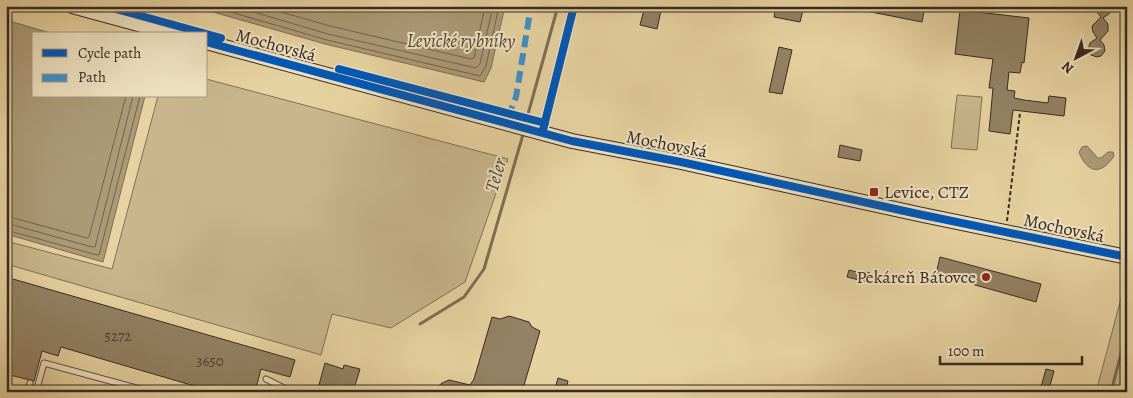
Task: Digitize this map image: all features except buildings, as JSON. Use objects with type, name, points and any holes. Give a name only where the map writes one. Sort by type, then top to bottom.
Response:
[{"type":"street","points":[[72,6],[168,32]]},
{"type":"street","name":"Mochovská","points":[[208,43],[572,141],[1127,257]]},
{"type":"lane","points":[[36,392],[44,362],[151,392]]},
{"type":"lane","points":[[266,379],[284,388],[284,392]]},
{"type":"lane","points":[[27,392],[30,383]]},
{"type":"path","points":[[1005,231],[1020,113]]},
{"type":"shaded area","points":[[208,80],[508,159],[465,282],[391,328],[332,314],[321,355],[6,264],[6,241],[112,269],[157,98],[208,98]]},
{"type":"shaded area","points":[[957,95],[982,97],[977,150],[951,148]]},
{"type":"shaded area","points":[[1127,276],[1127,380],[1124,392],[1096,392]]},
{"type":"water","name":"Levické rybníky","points":[[192,6],[505,6],[491,68],[484,82],[325,44]]},
{"type":"water","points":[[6,20],[47,32],[32,32],[32,98],[144,98],[103,262],[6,234]]},
{"type":"water","points":[[1087,146],[1098,158],[1101,158],[1108,152],[1113,152],[1114,156],[1104,167],[1099,169],[1090,168],[1079,152],[1082,147]]},
{"type":"waterway","name":"Teler","points":[[525,125],[558,6]]},
{"type":"waterway","name":"Teler","points":[[420,324],[464,297],[484,269],[524,131]]},
{"type":"waterway","points":[[1111,392],[1127,331]]},
{"type":"marked path","points":[[508,117],[516,97],[531,6]]},
{"type":"cycle path","points":[[105,6],[199,32]]},
{"type":"cycle path","points":[[543,130],[574,6]]},
{"type":"cycle path","points":[[208,34],[221,38]]},
{"type":"cycle path","points":[[208,43],[572,141],[681,162],[1127,257]]},
{"type":"cycle path","points":[[339,69],[545,123]]},
{"type":"place","name":"Levice, CTZ","points":[[874,192]]},
{"type":"place","name":"Pekáreň Bátovce","points":[[986,277]]}]
